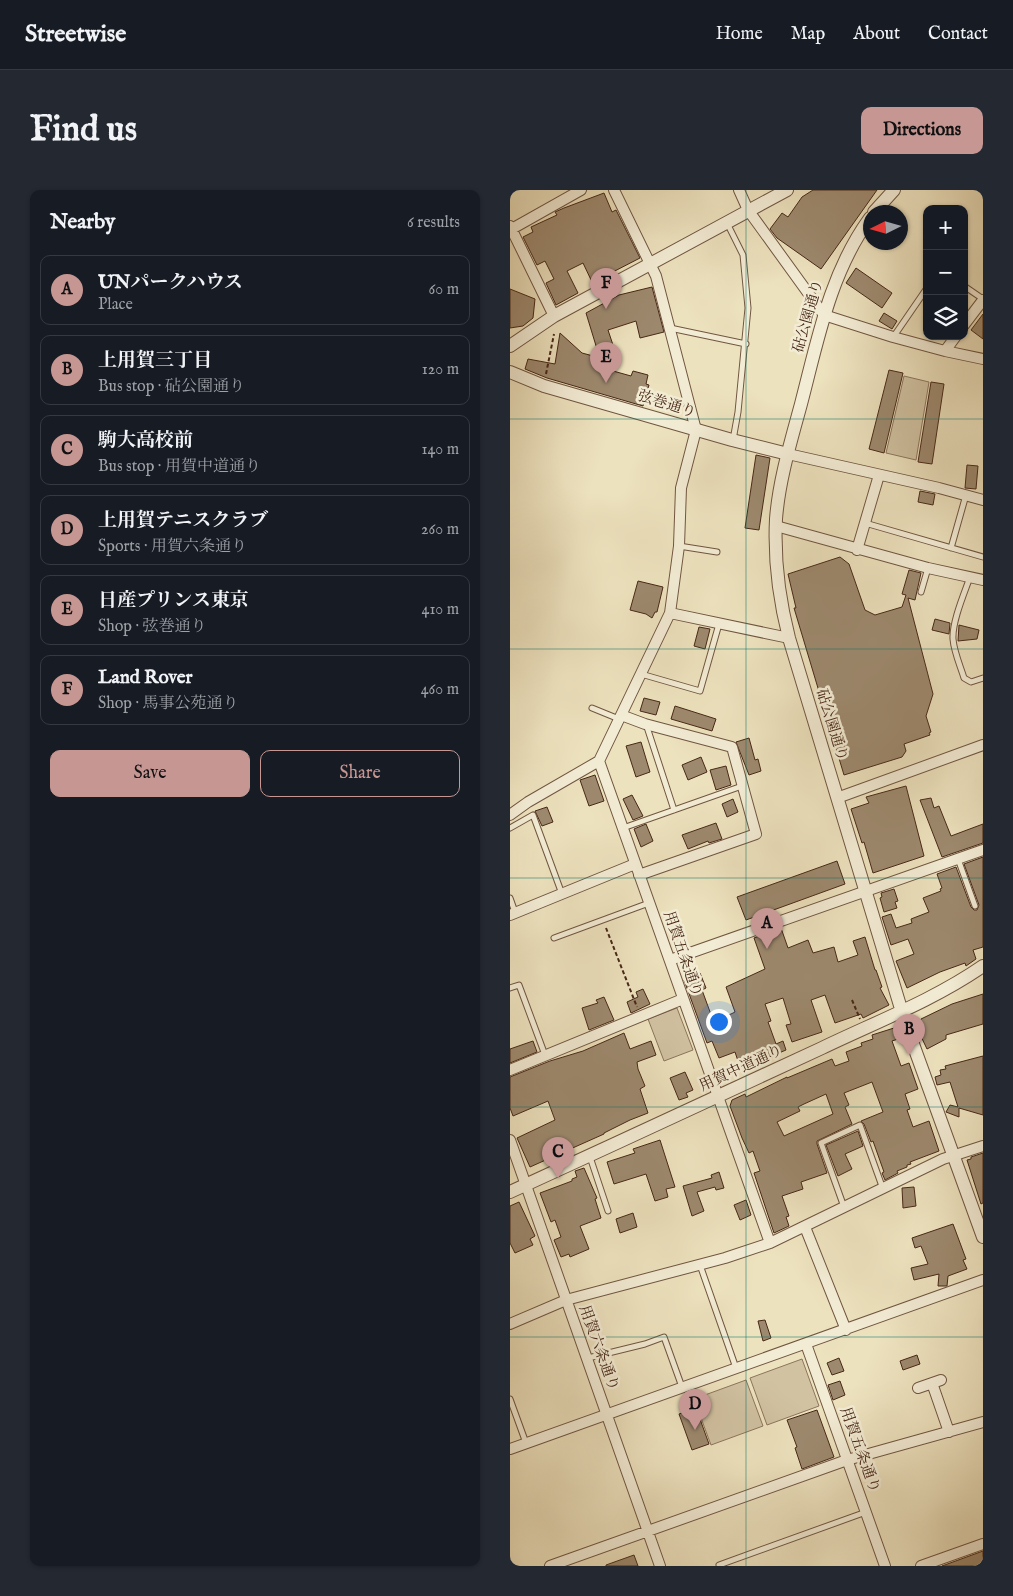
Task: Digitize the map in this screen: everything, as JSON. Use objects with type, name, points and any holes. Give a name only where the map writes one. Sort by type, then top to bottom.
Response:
[{"type":"street","points":[[554,316],[510,229],[581,190]]},
{"type":"street","points":[[510,814],[599,761],[670,613],[679,546],[681,488],[696,430],[656,276],[614,190]]},
{"type":"street","points":[[739,190],[748,210],[824,315],[893,337],[983,360]]},
{"type":"street","points":[[510,346],[554,316],[787,190]]},
{"type":"street","points":[[880,205],[894,190]]},
{"type":"street","name":"砧公園通り","points":[[863,228],[836,278],[824,315],[788,454],[779,496],[776,526],[778,583],[789,638],[901,1010],[952,1156],[983,1237]]},
{"type":"street","points":[[968,320],[983,299]]},
{"type":"street","points":[[945,351],[953,340]]},
{"type":"street","name":"弦巻通り","points":[[510,372],[544,386],[619,406],[696,430],[788,454]]},
{"type":"street","points":[[788,454],[983,500]]},
{"type":"street","points":[[857,550],[879,474]]},
{"type":"street","points":[[776,526],[857,550],[983,580]]},
{"type":"street","points":[[670,613],[789,638]]},
{"type":"street","points":[[620,717],[732,747],[756,834],[639,875]]},
{"type":"street","points":[[837,798],[983,746]]},
{"type":"street","name":"用賀五条通り","points":[[599,761],[770,1243]]},
{"type":"street","points":[[670,960],[983,850]]},
{"type":"street","points":[[513,913],[636,864]]},
{"type":"street","name":"用賀中道通り","points":[[510,1192],[864,1028],[961,981],[983,966]]},
{"type":"street","points":[[510,1070],[683,999]]},
{"type":"street","name":"用賀六条通り","points":[[510,1140],[660,1566]]},
{"type":"street","points":[[510,1324],[566,1300],[725,1258],[770,1243],[952,1156],[983,1146]]},
{"type":"street","points":[[805,1227],[846,1330]]},
{"type":"street","points":[[510,1449],[983,1280]]},
{"type":"street","name":"用賀五条通り","points":[[806,1344],[885,1566]]},
{"type":"street","points":[[918,1388],[936,1382],[949,1432]]},
{"type":"street","points":[[550,1566],[847,1460],[983,1422]]},
{"type":"street","points":[[921,1566],[983,1544]]},
{"type":"lane","points":[[727,222],[743,255],[748,308],[738,412],[732,440]]},
{"type":"lane","points":[[968,289],[983,299]]},
{"type":"lane","points":[[893,337],[923,294]]},
{"type":"lane","points":[[669,328],[746,344]]},
{"type":"lane","points":[[951,548],[966,495]]},
{"type":"lane","points":[[865,523],[983,557]]},
{"type":"lane","points":[[679,546],[717,552]]},
{"type":"lane","points":[[921,592],[928,568]]},
{"type":"lane","points":[[970,577],[953,637],[954,649],[964,678],[971,682],[983,678]]},
{"type":"lane","points":[[641,674],[700,691],[719,623]]},
{"type":"lane","points":[[592,708],[620,717]]},
{"type":"lane","points":[[646,724],[674,810]]},
{"type":"lane","points":[[623,828],[742,786]]},
{"type":"lane","points":[[510,828],[533,815],[562,894]]},
{"type":"lane","points":[[958,859],[975,906]]},
{"type":"lane","points":[[510,898],[513,913]]},
{"type":"lane","points":[[554,938],[649,903]]},
{"type":"lane","points":[[510,988],[519,984],[545,1055]]},
{"type":"lane","points":[[844,1208],[821,1143],[860,1125],[883,1190]]},
{"type":"lane","points":[[589,1156],[608,1211]]},
{"type":"lane","points":[[700,1264],[736,1368]]},
{"type":"lane","points":[[588,1358],[645,1344],[664,1337],[682,1387]]},
{"type":"lane","points":[[510,1399],[526,1443]]},
{"type":"lane","points":[[719,1565],[866,1512]]},
{"type":"path","points":[[544,386],[554,334]]},
{"type":"path","points":[[603,920],[640,1016]]},
{"type":"path","points":[[852,1000],[864,1028]]},
{"type":"shaded area","points":[[904,376],[929,382],[916,460],[886,453]]},
{"type":"shaded area","points":[[677,1008],[693,1050],[664,1061],[648,1019]]},
{"type":"shaded area","points":[[802,1359],[819,1406],[767,1425],[750,1378]]},
{"type":"shaded area","points":[[746,1380],[763,1426],[711,1445],[694,1399]]},
{"type":"building","points":[[813,190],[877,190],[866,205],[863,205],[863,210],[821,269],[777,238],[770,229],[782,213],[788,217],[802,197]]},
{"type":"building","points":[[604,193],[612,212],[616,210],[640,258],[593,284],[583,263],[567,271],[578,293],[556,305],[546,283],[554,279],[545,261],[537,265],[523,237],[533,232],[531,227],[557,215],[555,212]]},
{"type":"building","points":[[856,268],[892,293],[882,308],[846,283]]},
{"type":"building","points":[[652,287],[664,332],[640,338],[636,321],[608,330],[613,345],[597,349],[586,313],[619,295]]},
{"type":"building","points":[[510,289],[535,299],[533,318],[523,326],[510,328]]},
{"type":"building","points":[[884,313],[897,321],[892,329],[879,321]]},
{"type":"building","points":[[983,314],[983,339],[971,330]]},
{"type":"building","points":[[560,333],[582,353],[608,360],[606,369],[631,376],[633,371],[648,375],[646,384],[649,385],[643,406],[547,378],[525,369],[528,359],[555,364]]},
{"type":"building","points":[[889,370],[903,373],[884,453],[869,449]]},
{"type":"building","points":[[931,382],[944,384],[932,464],[918,462]]},
{"type":"building","points":[[756,455],[770,458],[759,530],[745,528]]},
{"type":"building","points":[[967,465],[978,466],[976,489],[965,488]]},
{"type":"building","points":[[920,491],[935,494],[933,505],[918,502]]},
{"type":"building","points":[[840,557],[849,564],[865,610],[875,615],[902,607],[906,595],[902,594],[909,570],[921,573],[915,600],[908,598],[933,694],[926,716],[931,732],[929,733],[930,735],[904,744],[906,751],[902,757],[844,775],[794,608],[796,608],[788,574]]},
{"type":"building","points":[[638,581],[663,587],[657,612],[655,612],[652,618],[646,614],[630,610]]},
{"type":"building","points":[[935,619],[950,623],[949,634],[932,630]]},
{"type":"building","points":[[959,625],[979,630],[977,639],[958,641]]},
{"type":"building","points":[[699,627],[710,629],[705,649],[694,646]]},
{"type":"building","points":[[644,698],[660,702],[656,715],[640,711]]},
{"type":"building","points":[[675,706],[716,719],[712,731],[671,719]]},
{"type":"building","points":[[749,738],[755,760],[758,759],[761,771],[749,775],[736,742]]},
{"type":"building","points":[[641,742],[650,772],[636,777],[626,746]]},
{"type":"building","points":[[701,757],[707,772],[688,780],[682,765]]},
{"type":"building","points":[[726,766],[731,785],[716,790],[710,770]]},
{"type":"building","points":[[595,775],[604,801],[589,806],[580,780]]},
{"type":"building","points":[[906,786],[924,856],[873,873],[864,842],[862,843],[851,809],[869,803],[866,797]]},
{"type":"building","points":[[632,795],[643,816],[633,820],[623,799]]},
{"type":"building","points":[[931,798],[934,808],[939,806],[951,836],[983,824],[983,843],[942,857],[920,800]]},
{"type":"building","points":[[733,799],[738,812],[727,817],[722,804]]},
{"type":"building","points":[[547,807],[553,822],[542,826],[535,811]]},
{"type":"building","points":[[716,823],[722,839],[709,843],[708,841],[688,849],[682,835]]},
{"type":"building","points":[[646,824],[653,841],[641,847],[634,829]]},
{"type":"building","points":[[983,857],[983,947],[973,950],[976,959],[966,966],[965,963],[940,972],[907,988],[896,961],[914,954],[908,939],[891,945],[882,917],[891,914],[896,928],[912,923],[911,919],[929,912],[923,898],[941,891],[940,889],[942,888],[937,874],[956,867],[971,907],[977,910],[979,905],[964,864]]},
{"type":"building","points":[[837,861],[845,884],[746,920],[737,897]]},
{"type":"building","points":[[894,889],[898,901],[895,902],[897,908],[884,912],[880,898],[882,897],[881,893]]},
{"type":"building","points":[[781,928],[788,948],[808,940],[813,953],[834,947],[838,962],[858,955],[853,941],[865,937],[882,987],[880,988],[889,1005],[863,1018],[861,1014],[835,1023],[825,995],[811,1000],[822,1032],[792,1042],[786,1025],[791,1024],[783,998],[765,1004],[771,1021],[768,1022],[776,1044],[783,1041],[786,1050],[760,1061],[761,1064],[741,1070],[735,1052],[719,1058],[712,1041],[707,1043],[684,980],[700,973],[706,988],[702,990],[713,1020],[735,1012],[726,987],[765,969],[754,938]]},
{"type":"building","points":[[643,989],[650,1004],[631,1013],[627,1002],[638,997],[636,992]]},
{"type":"building","points":[[983,994],[983,1024],[946,1035],[946,1039],[927,1049],[917,1028],[921,1019],[952,1004]]},
{"type":"building","points":[[604,997],[614,1020],[589,1030],[582,1008],[598,1003],[596,1000]]},
{"type":"building","points":[[894,1028],[898,1030],[901,1038],[892,1041],[901,1066],[909,1063],[918,1089],[905,1094],[910,1109],[907,1110],[913,1127],[929,1121],[939,1151],[910,1162],[911,1164],[907,1165],[907,1167],[897,1171],[898,1173],[885,1180],[873,1141],[871,1142],[861,1121],[883,1112],[872,1082],[844,1093],[849,1105],[845,1107],[852,1124],[817,1141],[827,1173],[801,1182],[803,1189],[782,1196],[789,1216],[786,1217],[789,1226],[774,1233],[754,1173],[760,1171],[753,1151],[749,1153],[742,1138],[730,1106],[732,1100],[745,1094],[746,1097],[787,1077],[832,1059],[835,1066],[849,1061],[846,1052],[862,1046],[861,1043],[873,1039],[872,1035]],"holes":[[[826,1094],[833,1114],[784,1136],[777,1122],[800,1111],[798,1107]]]},
{"type":"building","points":[[624,1033],[630,1049],[651,1041],[656,1055],[637,1062],[645,1086],[640,1089],[648,1113],[530,1167],[517,1138],[555,1120],[548,1101],[513,1116],[510,1108],[510,1077],[550,1061],[583,1051]]},
{"type":"building","points":[[533,1041],[537,1052],[510,1063],[510,1049]]},
{"type":"building","points":[[983,1056],[983,1115],[959,1108],[959,1117],[946,1112],[950,1105],[958,1107],[950,1082],[937,1085],[935,1077],[941,1075],[940,1070],[946,1069],[945,1066]]},
{"type":"building","points":[[685,1072],[693,1090],[686,1093],[688,1097],[679,1100],[670,1078]]},
{"type":"building","points":[[858,1131],[863,1146],[845,1154],[852,1169],[838,1176],[826,1145]]},
{"type":"building","points":[[660,1140],[675,1187],[666,1189],[668,1197],[655,1201],[646,1174],[614,1184],[607,1162],[635,1153],[633,1149]]},
{"type":"building","points":[[983,1153],[983,1203],[981,1204],[967,1160]]},
{"type":"building","points":[[584,1168],[597,1198],[595,1199],[601,1218],[580,1226],[589,1249],[570,1257],[569,1254],[561,1257],[554,1240],[561,1237],[555,1220],[551,1222],[540,1193],[572,1181],[572,1179],[577,1177],[575,1171]]},
{"type":"building","points":[[719,1172],[724,1188],[716,1190],[715,1187],[697,1192],[704,1211],[692,1216],[683,1186],[712,1178],[711,1175]]},
{"type":"building","points":[[914,1187],[916,1206],[903,1208],[902,1188]]},
{"type":"building","points":[[746,1200],[751,1215],[740,1220],[734,1205]]},
{"type":"building","points":[[519,1202],[535,1236],[530,1239],[533,1245],[515,1253],[510,1243],[510,1206]]},
{"type":"building","points":[[633,1213],[637,1227],[620,1233],[616,1219]]},
{"type":"building","points":[[953,1224],[966,1259],[963,1260],[967,1269],[948,1276],[947,1286],[938,1286],[939,1274],[914,1280],[911,1268],[928,1264],[921,1246],[915,1248],[912,1238]]},
{"type":"building","points":[[765,1320],[771,1338],[763,1341],[758,1321]]},
{"type":"building","points":[[917,1355],[920,1364],[903,1370],[900,1361]]},
{"type":"building","points":[[839,1358],[844,1371],[832,1375],[827,1363]]},
{"type":"building","points":[[840,1381],[845,1395],[833,1400],[828,1385]]},
{"type":"building","points":[[696,1408],[709,1444],[692,1450],[679,1414]]},
{"type":"building","points":[[817,1410],[834,1457],[802,1469],[795,1448],[797,1447],[787,1420]]},
{"type":"building","points":[[983,1551],[983,1566],[942,1566]]},
{"type":"building","points":[[634,1555],[638,1566],[606,1566],[606,1565]]},
{"type":"place","name":"Land Rover","points":[[606,309]]},
{"type":"place","name":"日産プリンス東京","points":[[606,383]]},
{"type":"place","name":"UNパークハウス","points":[[767,949]]},
{"type":"place","name":"上用賀三丁目","points":[[909,1055]]},
{"type":"place","name":"駒大高校前","points":[[558,1178]]},
{"type":"place","name":"上用賀テニスクラブ","points":[[695,1430]]}]
